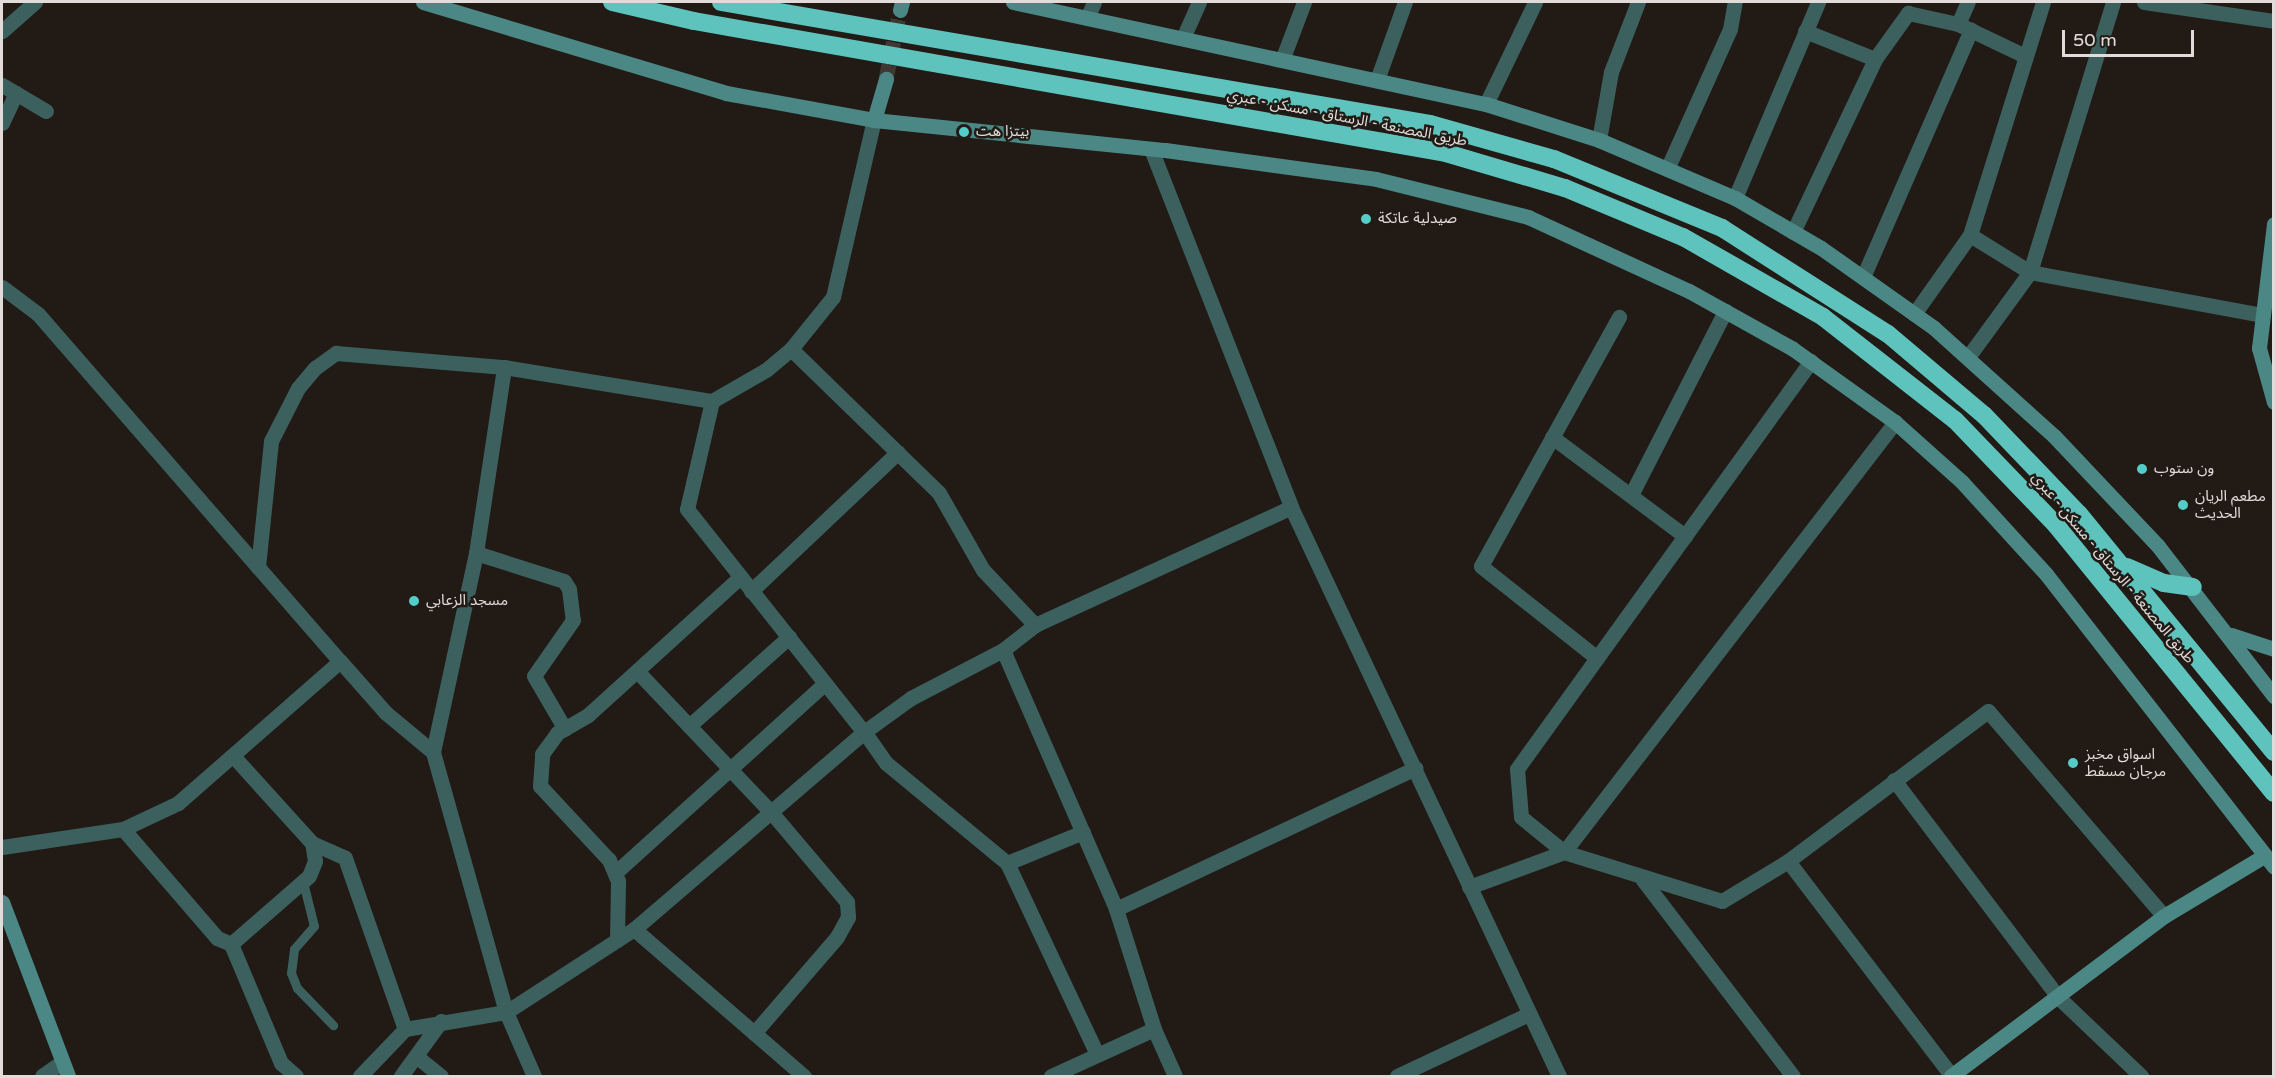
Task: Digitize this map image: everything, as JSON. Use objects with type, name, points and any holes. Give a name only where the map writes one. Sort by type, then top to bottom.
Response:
[{"type":"highway","name":"طريق المصنعة - الرستاق - مسكن - عبري","points":[[612,2],[694,21],[1446,153],[1565,188],[1683,237],[1814,311],[1955,420],[2071,542],[2274,793]]},
{"type":"highway","name":"طريق المصنعة - الرستاق - مسكن - عبري","points":[[721,2],[1359,110],[1496,142],[1632,189],[1784,263],[1938,373],[2027,457],[2121,564],[2274,752]]},
{"type":"highway","points":[[2121,564],[2164,583],[2193,587]]},
{"type":"street","points":[[2,31],[35,2]]},
{"type":"street","points":[[423,2],[726,93],[874,120],[1151,149],[1376,180],[1528,217],[1725,311],[1811,362],[1895,422],[1962,482],[2046,574],[2269,861],[2164,916],[1951,1076],[1788,861]]},
{"type":"street","points":[[1013,2],[1486,104],[1599,140],[1668,167],[1736,198],[1863,277],[1968,357],[2110,493],[2193,587],[2273,695]]},
{"type":"street","points":[[1088,18],[1094,2]]},
{"type":"street","points":[[1183,38],[1199,2]]},
{"type":"street","points":[[1282,60],[1304,2]]},
{"type":"street","points":[[1377,80],[1405,2]]},
{"type":"street","points":[[1486,104],[1535,2]]},
{"type":"street","points":[[1599,140],[1611,72],[1638,2]]},
{"type":"street","points":[[1668,167],[1730,29],[1735,2]]},
{"type":"street","points":[[1736,198],[1818,2]]},
{"type":"street","points":[[1863,277],[1965,27],[1968,2]]},
{"type":"street","points":[[1914,314],[1970,235],[2023,55],[2043,2]]},
{"type":"street","points":[[1968,357],[2030,272],[2078,104],[2113,2]]},
{"type":"street","points":[[2144,2],[2221,8],[2274,21]]},
{"type":"street","points":[[1793,232],[1875,59],[1910,7],[1965,27],[2023,55]]},
{"type":"street","points":[[1805,31],[1875,59]]},
{"type":"street","points":[[258,567],[271,441],[298,387],[315,368],[336,353],[504,368],[712,400],[791,349],[832,297],[886,79]]},
{"type":"street","points":[[2,85],[46,111]]},
{"type":"street","points":[[2,123],[16,93]]},
{"type":"street","points":[[1151,149],[1291,507],[1558,1077]]},
{"type":"street","points":[[2274,224],[2259,348],[2274,402]]},
{"type":"street","points":[[1970,235],[2030,272],[2263,315]]},
{"type":"street","points":[[2,286],[38,314],[340,661],[387,713],[433,752]]},
{"type":"street","points":[[1631,495],[1725,311]]},
{"type":"street","points":[[1597,658],[1481,566],[1619,317]]},
{"type":"street","points":[[791,349],[939,493],[983,570],[1035,625]]},
{"type":"street","points":[[1811,362],[1517,769],[1521,817],[1564,852],[1643,879],[1722,901],[1788,861],[1988,711],[2164,916]]},
{"type":"street","points":[[504,368],[476,553],[433,752],[506,1012],[534,1077]]},
{"type":"street","points":[[712,400],[687,509],[864,732],[886,763],[1007,863],[1096,1052]]},
{"type":"street","points":[[1469,886],[1564,852],[1895,422]]},
{"type":"street","points":[[1552,437],[1685,536]]},
{"type":"street","points":[[752,591],[898,452]]},
{"type":"street","points":[[360,1077],[405,1029],[441,1021],[506,1012],[634,929],[864,732],[911,698],[1003,650],[1035,625],[1291,507]]},
{"type":"street","points":[[476,553],[564,581],[569,589],[573,620],[534,676],[565,729]]},
{"type":"street","points":[[617,940],[615,873],[540,786],[542,754],[565,729],[637,671],[740,577]]},
{"type":"street","points":[[2229,634],[2274,649]]},
{"type":"street","points":[[689,726],[789,637]]},
{"type":"street","points":[[1003,650],[1116,909],[1154,1029],[1175,1077]]},
{"type":"street","points":[[2,847],[123,829],[178,803],[234,757],[340,661]]},
{"type":"street","points":[[637,671],[771,812],[847,902],[848,917],[754,1033]]},
{"type":"street","points":[[615,873],[825,683]]},
{"type":"street","points":[[234,757],[312,843],[345,858],[405,1029]]},
{"type":"street","points":[[1116,909],[1415,768]]},
{"type":"street","points":[[1894,780],[2058,997],[2141,1077]]},
{"type":"street","points":[[123,829],[217,938],[231,944],[281,1063],[296,1077]]},
{"type":"street","points":[[1007,863],[1083,832]]},
{"type":"street","points":[[231,944],[303,882],[315,861],[312,843]]},
{"type":"street","points":[[1643,879],[1793,1077]]},
{"type":"street","points":[[2,902],[68,1077]]},
{"type":"street","points":[[634,929],[804,1077]]},
{"type":"street","points":[[1397,1077],[1529,1014]]},
{"type":"street","points":[[401,1077],[441,1021]]},
{"type":"street","points":[[1051,1077],[1096,1052],[1154,1029]]},
{"type":"street","points":[[416,1056],[441,1077]]},
{"type":"street","points":[[42,1077],[62,1062]]},
{"type":"lane","points":[[303,882],[314,926],[294,950],[291,973],[297,988],[333,1025]]},
{"type":"tunnel","points":[[886,79],[900,10]]},
{"type":"place","name":"بيتزا هت","points":[[964,132]]},
{"type":"place","name":"صيدلية عاتكة","points":[[1366,219]]},
{"type":"place","name":"ون ستوب","points":[[2142,469]]},
{"type":"place","name":"مطعم الريان الحديث","points":[[2183,505]]},
{"type":"place","name":"مسجد الزعابي","points":[[414,601]]},
{"type":"place","name":"اسواق مخبز مرجان مسقط","points":[[2073,763]]}]
